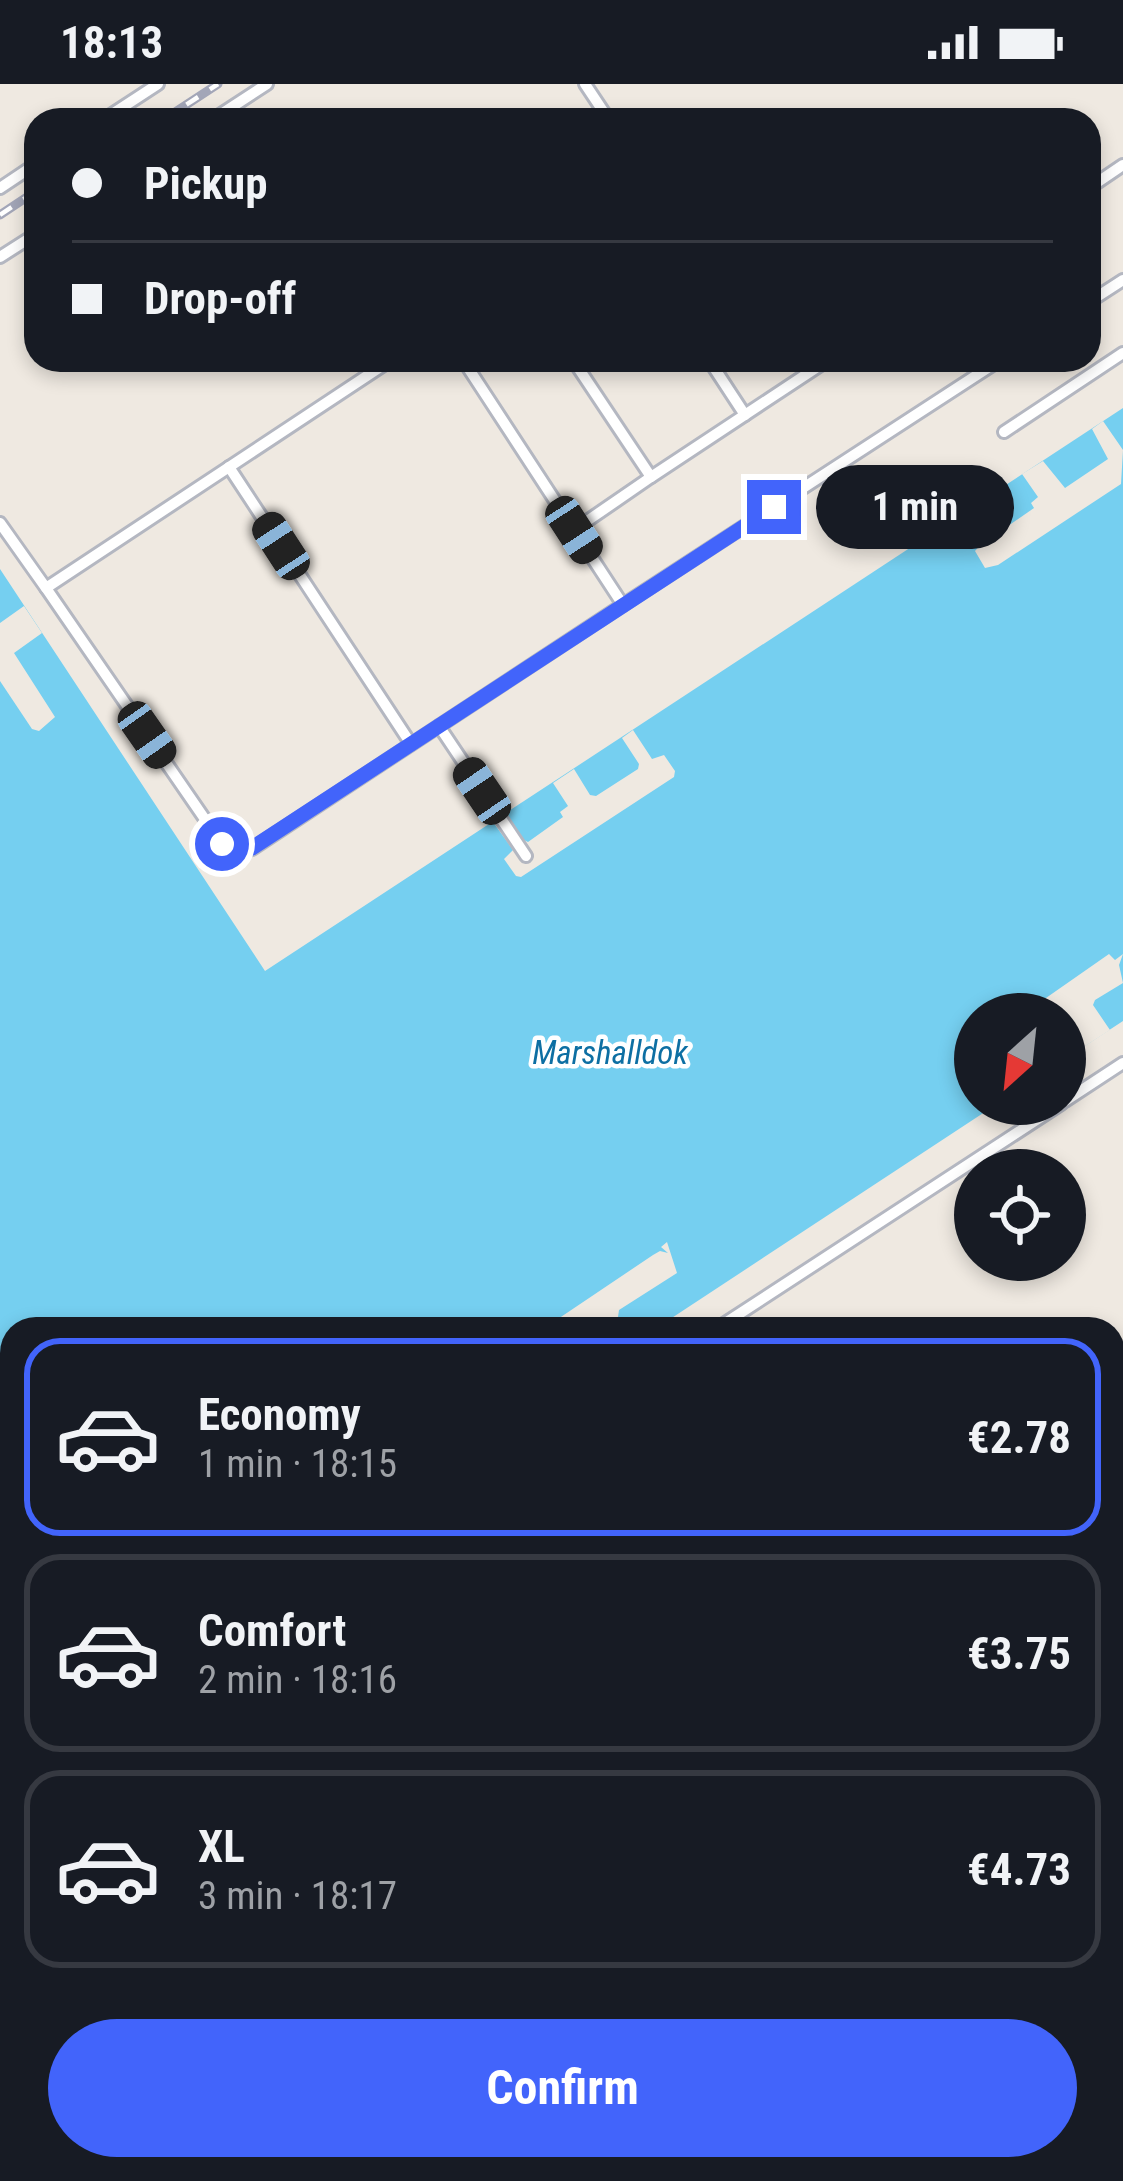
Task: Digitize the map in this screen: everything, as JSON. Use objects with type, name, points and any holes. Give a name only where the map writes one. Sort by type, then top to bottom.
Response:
[{"type":"lane","points":[[121,108],[158,84]]},
{"type":"lane","points":[[230,108],[267,84]]},
{"type":"lane","points":[[46,589],[373,372]]},
{"type":"lane","points":[[471,372],[623,605]]},
{"type":"lane","points":[[581,372],[651,476]]},
{"type":"lane","points":[[717,372],[746,415]]},
{"type":"lane","points":[[574,530],[810,372]]},
{"type":"lane","points":[[0,523],[222,844],[230,850],[252,848],[982,372]]},
{"type":"lane","points":[[1004,432],[1094,372]]},
{"type":"lane","points":[[229,467],[411,744]]},
{"type":"lane","points":[[439,726],[526,856]]},
{"type":"lane","points":[[1086,1088],[1123,1063]]},
{"type":"lane","points":[[734,1317],[1029,1125]]},
{"type":"water","name":"Marshalldok","points":[[1123,408],[1123,1021],[1086,1045],[1086,993],[954,993],[954,1125],[965,1125],[673,1317],[0,1317],[0,569],[265,971]]},
{"type":"pier","points":[[1103,421],[1123,450],[1121,484],[998,565],[985,568],[975,551],[983,542],[964,513],[975,505],[998,533],[1034,508],[1031,503],[1038,497],[1022,474],[1043,461],[1065,488],[1108,459],[1092,429]]},
{"type":"pier","points":[[24,606],[42,633],[14,653],[55,717],[39,731],[32,729],[0,681],[0,623]]},
{"type":"pier","points":[[633,730],[652,759],[664,755],[674,777],[516,876],[504,859],[513,850],[493,822],[506,814],[528,842],[563,817],[560,812],[568,806],[553,783],[574,769],[590,795],[596,796],[638,769],[622,738]]},
{"type":"pier","points":[[1109,954],[1115,960],[1123,954],[1119,965],[1123,983],[1093,1005],[1110,1030],[1086,1046],[1086,993],[1053,993]]},
{"type":"pier","points":[[667,1242],[677,1273],[619,1310],[618,1317],[561,1317],[653,1255],[668,1253],[661,1247]]},
{"type":"railway","points":[[181,108],[218,84]]},
{"type":"railway","points":[[0,215],[24,199]]},
{"type":"route","points":[[222,844],[241,852],[252,848],[774,507]]}]
